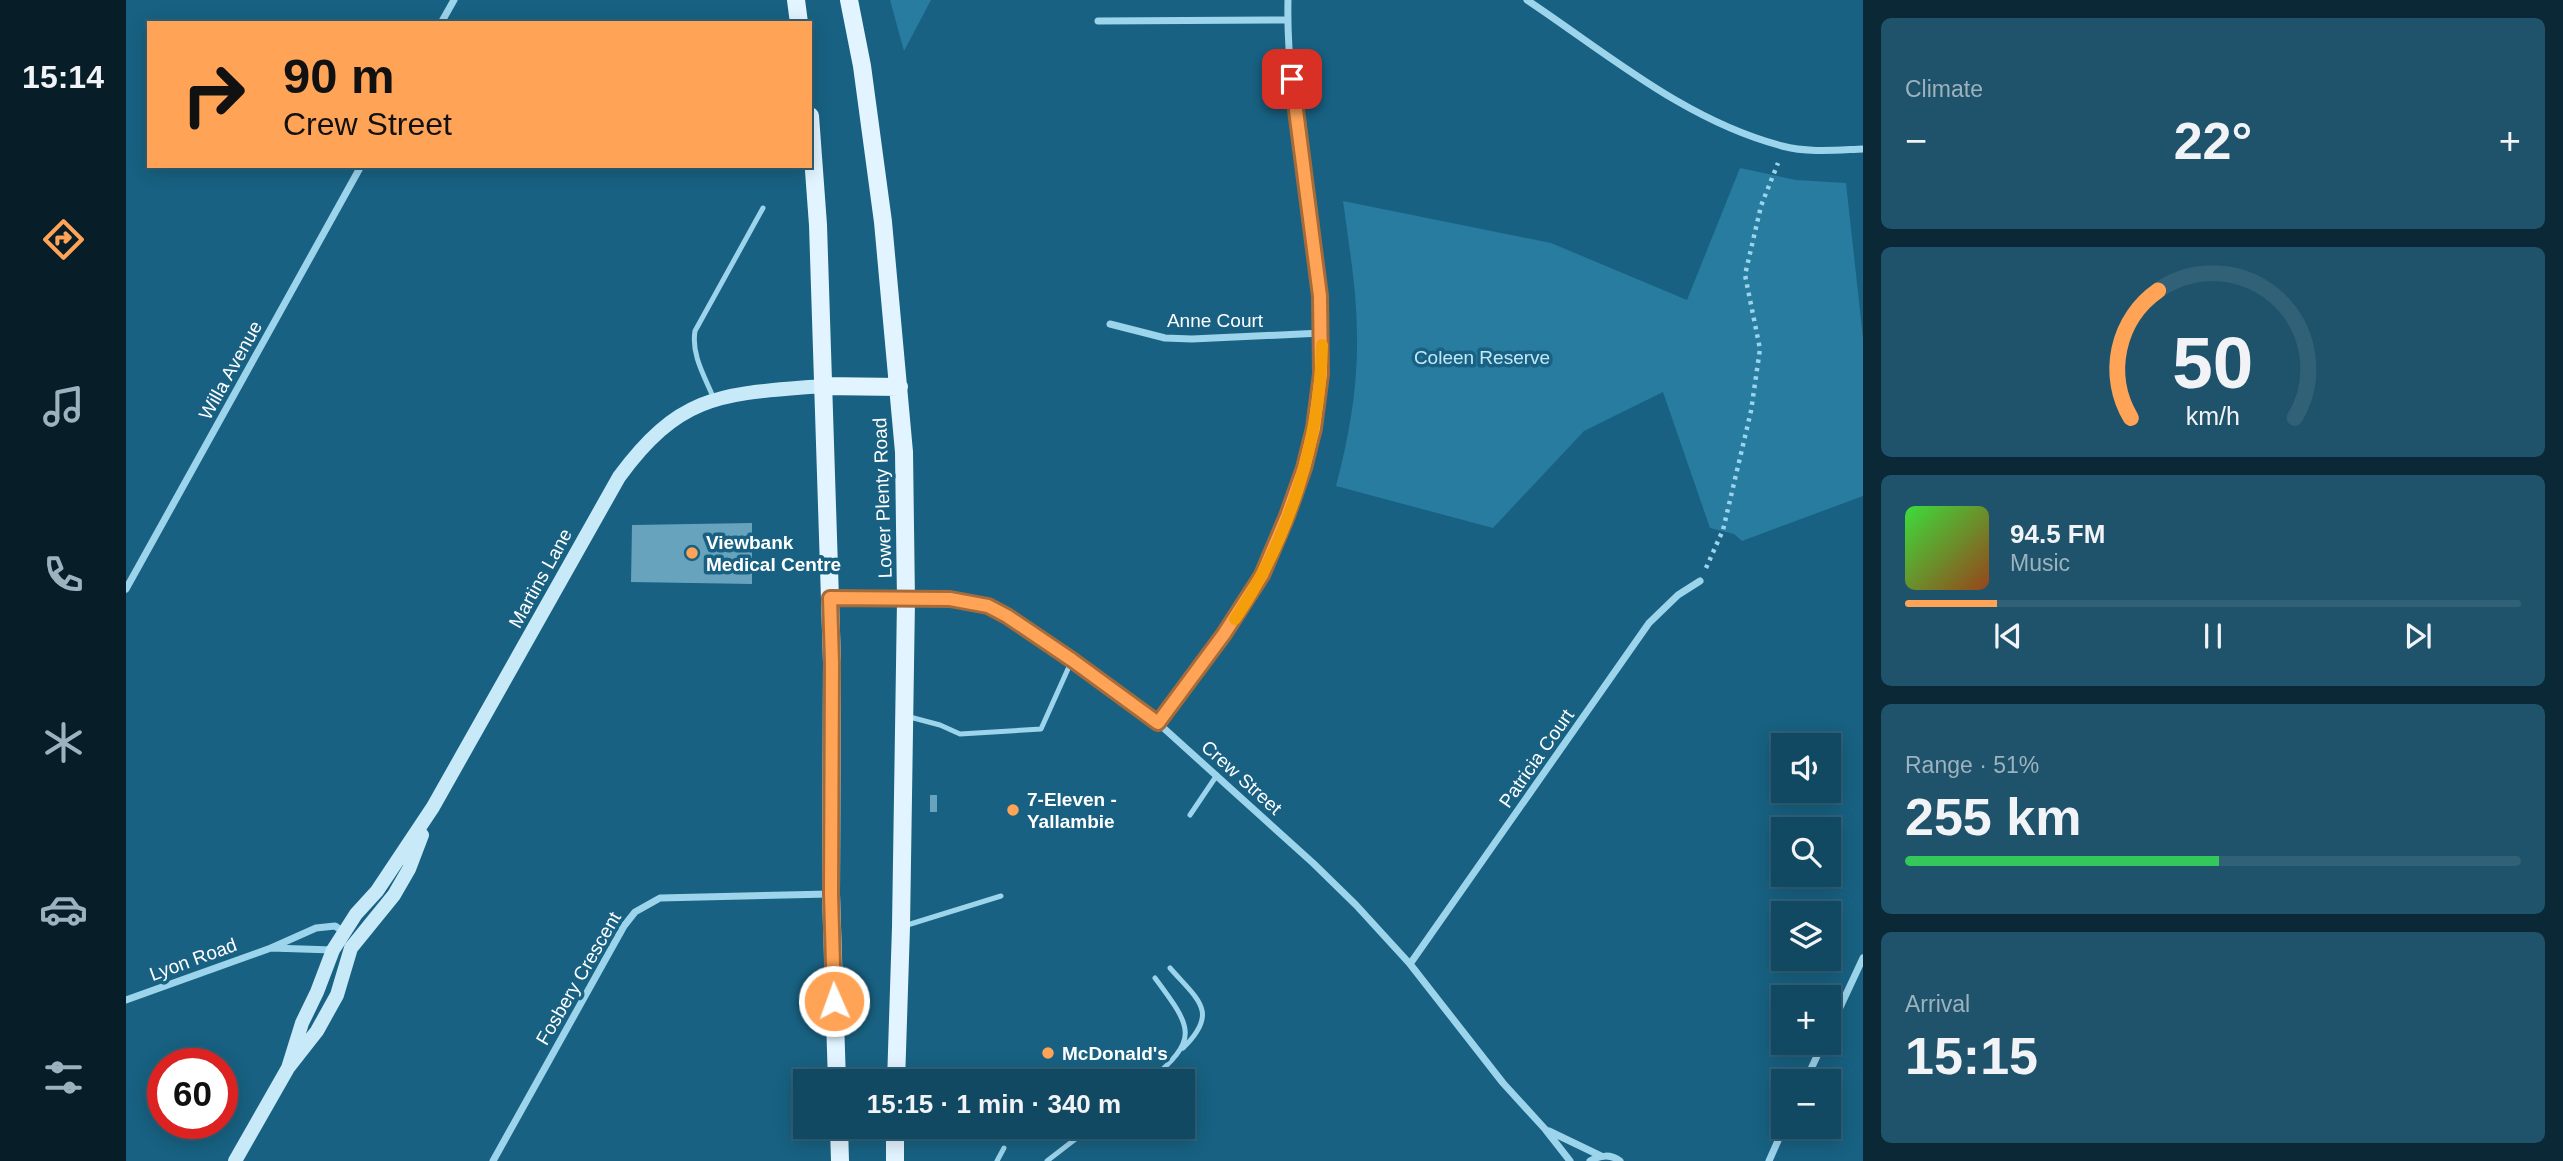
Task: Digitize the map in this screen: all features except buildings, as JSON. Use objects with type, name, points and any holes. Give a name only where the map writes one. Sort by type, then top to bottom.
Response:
[{"type":"main road","points":[[796,0],[799,21]]},
{"type":"main road","name":"Lower Plenty Road","points":[[849,0],[862,66],[883,222],[904,452],[906,600],[901,927],[896,1069]]},
{"type":"main road","points":[[812,143],[818,225],[832,663],[831,894],[837,1069]]},
{"type":"main road","points":[[823,386],[899,387]]},
{"type":"main road","points":[[839,1139],[840,1161]]},
{"type":"main road","points":[[895,1139],[895,1161]]},
{"type":"street","points":[[442,21],[454,0]]},
{"type":"street","points":[[1158,723],[1252,594],[1271,557],[1304,468],[1314,428],[1321,374],[1322,333],[1316,257],[1292,79],[1288,0]]},
{"type":"street","points":[[1527,0],[1674,101],[1744,133],[1784,147],[1863,149]]},
{"type":"street","points":[[1098,21],[1288,20]]},
{"type":"street","name":"Willa Avenue","points":[[126,589],[360,168]]},
{"type":"street","name":"Anne Court","points":[[1110,324],[1137,332],[1178,338],[1322,333]]},
{"type":"street","name":"Martins Lane","points":[[288,1068],[302,1023],[333,950],[356,914],[377,891],[433,807],[619,477],[637,452],[660,429],[686,410],[714,398],[823,386]]},
{"type":"street","name":"Patricia Court","points":[[1410,964],[1649,623],[1678,595],[1700,581]]},
{"type":"street","name":"Crew Street","points":[[830,598],[950,599],[988,606],[1072,660],[1158,723],[1322,871],[1410,964],[1503,1083],[1570,1161]]},
{"type":"street","name":"Martins Lane","points":[[235,1161],[288,1068],[317,1031],[337,995],[351,948],[394,895],[409,869],[433,807]]},
{"type":"street","name":"Fosbery Crescent","points":[[493,1161],[624,926],[635,912],[660,898],[683,895],[831,894]]},
{"type":"street","name":"Lyon Road","points":[[126,1000],[271,948],[316,928],[335,926],[344,932]]},
{"type":"street","points":[[344,932],[351,948]]},
{"type":"street","name":"Lyon Road","points":[[271,948],[351,948]]},
{"type":"street","points":[[1841,1005],[1863,958]]},
{"type":"street","name":"Crew Street","points":[[1545,1129],[1601,1156],[1610,1156],[1620,1161]]},
{"type":"street","points":[[1769,1161],[1779,1139]]},
{"type":"street","points":[[1590,1161],[1601,1156]]},
{"type":"lane","points":[[714,398],[695,354],[695,331],[763,208]]},
{"type":"lane","points":[[903,716],[940,725],[960,734],[1041,729],[1072,660]]},
{"type":"lane","points":[[1190,815],[1217,775]]},
{"type":"lane","points":[[901,927],[1001,896]]},
{"type":"lane","points":[[1164,1069],[1199,1033],[1204,1021],[1203,1012],[1195,996],[1170,968]]},
{"type":"lane","points":[[1155,978],[1183,1020],[1186,1034],[1184,1048]]},
{"type":"lane","points":[[1047,1161],[1075,1139]]},
{"type":"lane","points":[[997,1161],[1004,1148]]},
{"type":"path","points":[[1700,581],[1723,530],[1751,411],[1760,349],[1745,275],[1761,206],[1784,147]]},
{"type":"green space","points":[[890,0],[931,0],[904,51]]},
{"type":"green space","name":"Coleen Reserve","points":[[1740,168],[1796,180],[1846,183],[1863,338],[1863,496],[1742,541],[1734,534],[1710,528],[1663,392],[1584,431],[1493,528],[1336,486],[1352,412],[1357,355],[1354,285],[1343,201],[1551,243],[1687,300]]},
{"type":"slow traffic","points":[[1235,619],[1252,594],[1271,557],[1304,468],[1314,428],[1322,345]]},
{"type":"place","name":"Viewbank Medical Centre","points":[[692,553]]},
{"type":"place","name":"7-Eleven - Yallambie","points":[[1013,810]]},
{"type":"place","name":"McDonald's","points":[[1048,1053]]},
{"type":"route","points":[[834,1001],[830,598],[950,599],[988,606],[1072,660],[1158,723],[1252,594],[1271,557],[1304,468],[1314,428],[1321,374],[1320,296],[1292,79]]}]
